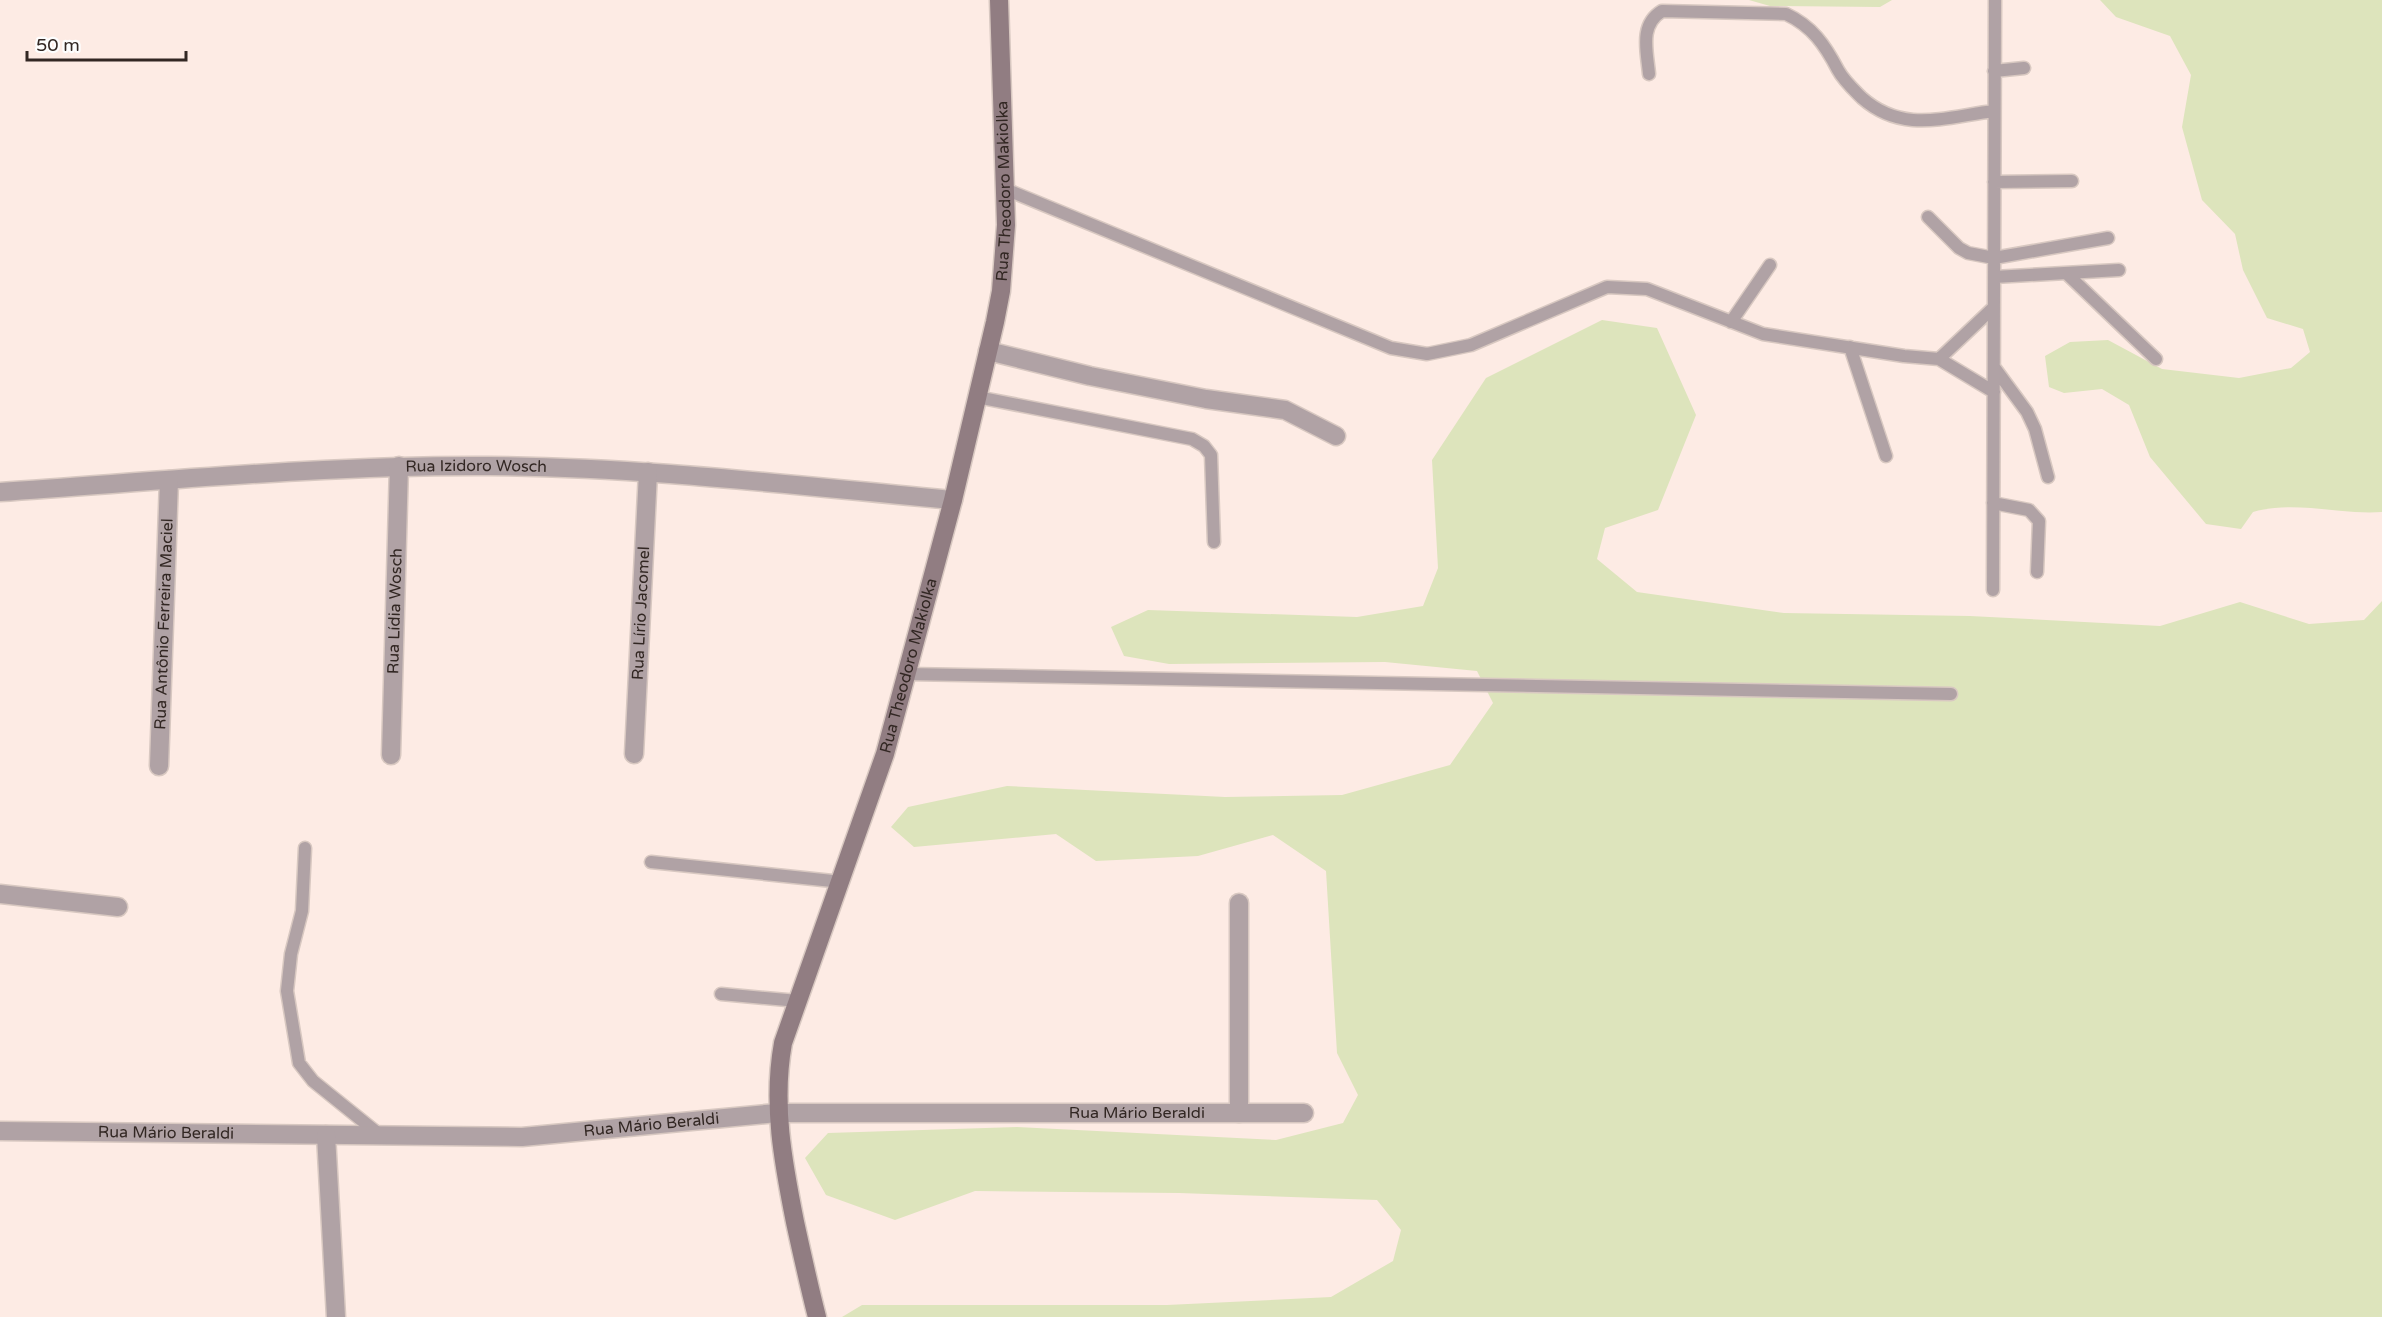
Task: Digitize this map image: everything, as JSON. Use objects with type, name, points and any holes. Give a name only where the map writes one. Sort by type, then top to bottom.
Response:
[{"type":"main road","name":"Rua Theodoro Makiolka","points":[[817,1317],[787,1180],[777,1113],[779,1066],[783,1044],[842,882],[885,754],[908,674],[953,500],[1001,291],[1005,189],[999,0]]},
{"type":"street","points":[[988,351],[1090,376],[1206,399],[1285,410],[1336,436]]},
{"type":"street","name":"Rua Izidoro Wosch","points":[[0,492],[399,466],[545,467],[648,472],[953,500]]},
{"type":"street","name":"Rua Lídia Wosch","points":[[391,755],[399,466]]},
{"type":"street","name":"Rua Lírio Jacomel","points":[[634,754],[648,472]]},
{"type":"street","name":"Rua Antônio Ferreira Maciel","points":[[159,766],[169,480]]},
{"type":"street","points":[[0,894],[118,908]]},
{"type":"street","points":[[1239,903],[1239,1113]]},
{"type":"street","name":"Rua Mário Beraldi","points":[[0,1131],[522,1137],[777,1113],[1304,1113]]},
{"type":"street","points":[[326,1135],[336,1317]]},
{"type":"lane","points":[[1993,590],[1995,0]]},
{"type":"lane","points":[[1649,74],[1646,32],[1654,16],[1662,11],[1786,14],[1800,21],[1814,33],[1827,48],[1849,86],[1873,108],[1886,115],[1917,120],[1994,111]]},
{"type":"lane","points":[[1994,71],[2024,68]]},
{"type":"lane","points":[[1994,182],[2072,181]]},
{"type":"lane","points":[[1005,189],[1391,348],[1427,354],[1471,345],[1607,287],[1647,289],[1763,334],[1939,359],[1994,392]]},
{"type":"lane","points":[[1928,217],[1959,248],[1968,253],[1994,258],[2108,238]]},
{"type":"lane","points":[[1731,322],[1770,265]]},
{"type":"lane","points":[[1994,277],[2120,270]]},
{"type":"lane","points":[[2066,273],[2156,359]]},
{"type":"lane","points":[[1939,359],[1994,307]]},
{"type":"lane","points":[[1850,348],[1886,456]]},
{"type":"lane","points":[[1994,367],[2027,412],[2035,429],[2048,477]]},
{"type":"lane","points":[[977,397],[1192,439],[1204,446],[1211,455],[1215,542]]},
{"type":"lane","points":[[1993,502],[2029,510],[2039,521],[2037,572]]},
{"type":"lane","points":[[908,674],[1951,694]]},
{"type":"lane","points":[[305,848],[302,911],[291,954],[287,992],[299,1063],[313,1081],[380,1135]]},
{"type":"lane","points":[[651,862],[842,882]]},
{"type":"lane","points":[[721,994],[798,1001]]},
{"type":"green space","points":[[1749,0],[1892,0],[1880,7],[1770,6]]},
{"type":"green space","points":[[2100,0],[2382,0],[2382,512],[2285,507],[2253,512],[2241,529],[2206,524],[2150,457],[2129,405],[2102,389],[2064,393],[2049,387],[2045,356],[2070,342],[2108,340],[2162,369],[2239,378],[2291,368],[2310,352],[2303,329],[2267,318],[2243,270],[2235,234],[2202,200],[2182,127],[2191,75],[2170,36],[2116,17]]},
{"type":"green space","points":[[1602,320],[1657,328],[1696,415],[1658,510],[1605,528],[1597,559],[1637,592],[1784,613],[1970,616],[2160,626],[2240,602],[2309,624],[2364,620],[2382,601],[2382,1317],[842,1317],[862,1305],[1167,1305],[1331,1297],[1393,1261],[1401,1230],[1377,1200],[1179,1193],[975,1191],[895,1220],[826,1195],[805,1158],[828,1133],[1017,1127],[1276,1140],[1343,1123],[1358,1095],[1337,1053],[1326,871],[1273,835],[1198,856],[1096,861],[1056,834],[914,847],[891,827],[908,807],[1007,786],[1225,797],[1342,795],[1450,765],[1493,703],[1477,671],[1385,662],[1169,664],[1124,656],[1111,627],[1148,610],[1357,617],[1423,606],[1438,568],[1432,460],[1486,378]]}]
